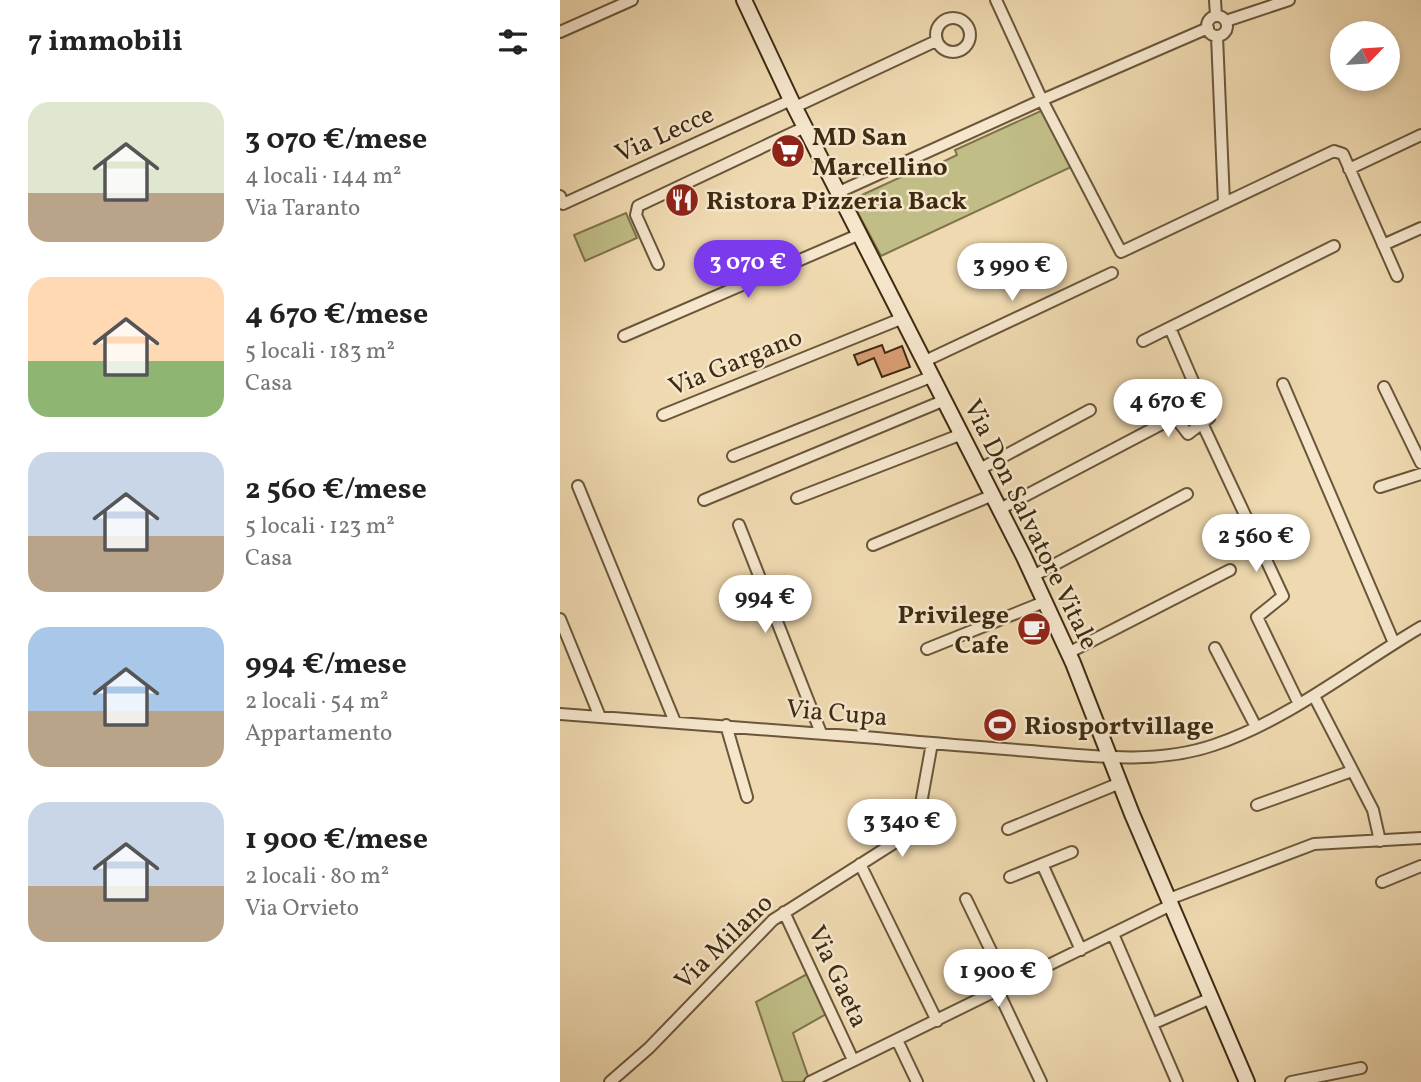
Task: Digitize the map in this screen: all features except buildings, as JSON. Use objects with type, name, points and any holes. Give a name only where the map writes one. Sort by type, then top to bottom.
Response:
[{"type":"street","points":[[560,32],[632,0]]},
{"type":"street","name":"Via Don Salvatore Vitale","points":[[744,0],[793,104],[1000,509],[1068,653],[1247,1082]]},
{"type":"street","points":[[996,0],[1042,100],[1121,252],[1334,151],[1343,154],[1397,276]]},
{"type":"street","points":[[839,192],[1042,100],[1212,32],[1226,30],[1215,0]]},
{"type":"street","points":[[1224,203],[1210,19],[1289,0]]},
{"type":"street","points":[[793,104],[936,41]]},
{"type":"street","name":"Via Lecce","points":[[560,195],[563,204],[793,104]]},
{"type":"street","points":[[658,264],[636,215],[638,206],[805,127]]},
{"type":"street","points":[[1349,169],[1421,135]]},
{"type":"street","points":[[1383,245],[1421,228]]},
{"type":"street","points":[[624,337],[860,234]]},
{"type":"street","points":[[1143,341],[1334,246]]},
{"type":"street","points":[[925,361],[1112,274]]},
{"type":"street","name":"Via Gargano","points":[[663,415],[903,318]]},
{"type":"street","points":[[1000,509],[1175,417],[1188,434],[1209,418],[1170,328]]},
{"type":"street","points":[[733,456],[933,376]]},
{"type":"street","points":[[1283,384],[1394,643]]},
{"type":"street","points":[[1384,387],[1421,463]]},
{"type":"street","points":[[704,500],[945,400]]},
{"type":"street","points":[[980,469],[1090,410]]},
{"type":"street","points":[[1202,424],[1283,596],[1257,617],[1299,705]]},
{"type":"street","points":[[797,498],[962,434]]},
{"type":"street","points":[[1380,487],[1421,474]]},
{"type":"street","points":[[578,486],[675,722]]},
{"type":"street","points":[[1032,576],[1187,494]]},
{"type":"street","points":[[873,545],[993,495]]},
{"type":"street","points":[[739,525],[821,733]]},
{"type":"street","points":[[1068,653],[1230,570]]},
{"type":"street","points":[[927,649],[1044,602]]},
{"type":"street","points":[[560,619],[600,718]]},
{"type":"street","name":"Via Cupa","points":[[560,714],[1110,758],[1177,754],[1214,746],[1299,705],[1421,627]]},
{"type":"street","points":[[1216,648],[1255,727]]},
{"type":"street","points":[[1314,696],[1373,810],[1380,841]]},
{"type":"street","points":[[726,726],[747,797]]},
{"type":"street","name":"Via Milano","points":[[610,1082],[649,1048],[784,912],[895,845],[918,820],[932,743]]},
{"type":"street","points":[[1257,805],[1352,771]]},
{"type":"street","points":[[1008,830],[1120,783]]},
{"type":"street","points":[[810,1082],[1113,934],[1170,902],[1314,844],[1421,838]]},
{"type":"street","points":[[1010,877],[1072,852]]},
{"type":"street","points":[[860,864],[937,1021]]},
{"type":"street","points":[[1042,864],[1081,950]]},
{"type":"street","points":[[1382,882],[1421,866]]},
{"type":"street","points":[[966,898],[1041,1082]]},
{"type":"street","name":"Via Gaeta","points":[[784,912],[853,1060]]},
{"type":"street","points":[[1113,934],[1177,1082]]},
{"type":"street","points":[[1152,1024],[1211,998]]},
{"type":"street","points":[[897,1040],[917,1082]]},
{"type":"street","points":[[1291,1082],[1361,1068]]},
{"type":"shaded area","points":[[1043,110],[1071,167],[881,256],[851,200],[916,170],[918,174],[957,155],[955,150]]},
{"type":"shaded area","points":[[626,213],[637,238],[585,261],[574,235]]},
{"type":"shaded area","points":[[809,973],[828,1013],[793,1033],[809,1079],[802,1082],[783,1082],[756,1002]]},
{"type":"place","name":"MD San Marcellino","points":[[788,151]]},
{"type":"place","name":"Ristora Pizzeria Back","points":[[682,200]]},
{"type":"place","name":"Privilege Cafe","points":[[1034,629]]},
{"type":"place","name":"Riosportvillage","points":[[1000,725]]}]
